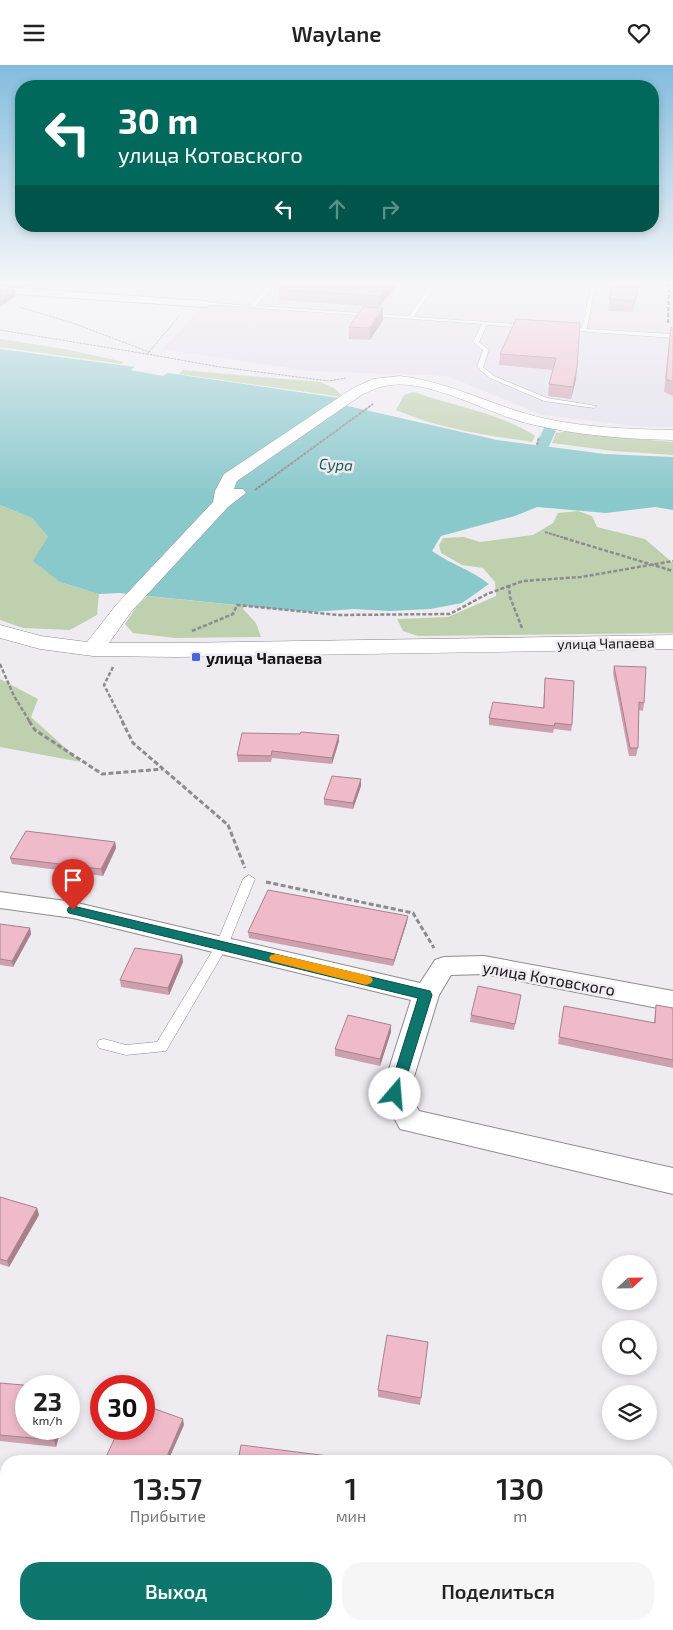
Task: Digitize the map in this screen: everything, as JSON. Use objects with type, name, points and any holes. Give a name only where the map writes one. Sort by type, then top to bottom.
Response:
[{"type":"main road","points":[[222,503],[224,491],[230,478],[367,394],[398,385],[432,386],[501,411],[534,420],[592,429],[673,435]]},
{"type":"main road","points":[[93,649],[124,608],[222,503],[261,481]]},
{"type":"main road","name":"улица Чапаева","points":[[0,631],[40,642],[93,649],[177,650],[673,643]]},
{"type":"street","points":[[0,900],[73,910],[426,995]]},
{"type":"street","name":"улица Котовского","points":[[444,966],[484,965],[673,1001]]},
{"type":"street","points":[[444,966],[426,995],[395,1094],[410,1121],[673,1181]]},
{"type":"lane","points":[[485,354],[480,367],[492,377],[546,400],[594,406]]},
{"type":"lane","points":[[104,1044],[126,1050],[161,1047],[222,945],[249,879]]},
{"type":"path","points":[[141,354],[329,381],[367,394]]},
{"type":"path","points":[[261,481],[367,394]]},
{"type":"path","points":[[545,532],[673,571]]},
{"type":"path","points":[[191,637],[192,631],[233,615],[237,605],[338,615],[450,614],[487,594],[523,581],[581,577],[673,561]]},
{"type":"path","points":[[509,586],[508,596],[520,614],[523,631]]},
{"type":"path","points":[[0,664],[14,696],[34,730],[102,773],[163,769]]},
{"type":"path","points":[[113,666],[104,685],[132,743],[228,825],[249,879],[413,913],[444,966]]},
{"type":"shaded area","points":[[196,354],[673,354],[673,427],[645,427],[542,415],[447,376],[309,371]]},
{"type":"green space","points":[[50,354],[88,354],[124,362],[121,364]]},
{"type":"green space","points":[[183,370],[320,382],[334,388],[343,397],[179,374]]},
{"type":"green space","points":[[414,392],[491,415],[535,436],[532,442],[480,434],[446,427],[396,410],[404,395]]},
{"type":"green space","points":[[575,430],[627,438],[673,442],[673,455],[613,451],[552,443],[556,433]]},
{"type":"green space","points":[[0,505],[32,518],[48,537],[60,582],[99,594],[97,615],[70,630],[23,628],[0,620]]},
{"type":"green space","points":[[578,511],[592,516],[597,527],[645,539],[673,563],[673,633],[418,636],[403,631],[397,619],[448,617],[496,596],[495,582],[483,568],[462,565],[441,553],[439,545],[443,538],[464,537],[480,542],[533,535],[553,523],[558,513]]},
{"type":"green space","points":[[147,596],[245,606],[243,609],[256,623],[261,637],[175,638],[133,633],[125,624],[137,606]]},
{"type":"green space","points":[[0,679],[38,699],[31,717],[81,762],[0,747]]},
{"type":"water","name":"Сура","points":[[0,354],[38,354],[135,367],[130,370],[163,376],[168,373],[346,399],[339,404],[497,440],[605,454],[673,457],[673,510],[655,507],[606,513],[537,507],[515,516],[441,536],[432,551],[489,584],[462,603],[430,609],[390,611],[354,609],[312,612],[119,593],[99,594],[60,582],[33,561],[48,537],[32,518],[0,505]]},
{"type":"building","points":[[500,354],[578,354],[573,387],[549,384],[556,358]]},
{"type":"building","points":[[668,354],[673,354],[673,382],[666,379]]},
{"type":"building","points":[[614,666],[646,667],[644,703],[639,702],[638,748],[630,748]]},
{"type":"building","points":[[545,678],[574,681],[572,725],[555,723],[554,726],[489,718],[493,702],[544,708]]},
{"type":"building","points":[[301,732],[339,735],[332,758],[272,751],[271,756],[237,755],[242,733],[300,734]]},
{"type":"building","points":[[332,776],[361,779],[353,803],[324,799]]},
{"type":"building","points":[[26,831],[115,842],[101,869],[10,858]]},
{"type":"building","points":[[268,890],[408,916],[394,960],[248,932]]},
{"type":"building","points":[[0,924],[30,928],[12,961],[0,959]]},
{"type":"building","points":[[135,948],[182,955],[168,988],[120,980]]},
{"type":"building","points":[[478,986],[521,995],[515,1024],[471,1015]]},
{"type":"building","points":[[656,1005],[673,1008],[673,1060],[559,1037],[564,1006],[655,1023]]},
{"type":"building","points":[[348,1015],[391,1025],[380,1059],[335,1049]]},
{"type":"building","points":[[0,1197],[37,1208],[7,1261],[0,1259]]},
{"type":"building","points":[[387,1335],[428,1342],[421,1398],[378,1390]]},
{"type":"building","points":[[0,1383],[15,1384],[15,1436],[0,1435]]},
{"type":"building","points":[[155,1409],[183,1419],[168,1455],[107,1455],[114,1440],[155,1440]]},
{"type":"building","points":[[241,1445],[320,1455],[239,1455]]},
{"type":"waterway","points":[[543,445],[549,431]]},
{"type":"slow traffic","points":[[276,958],[366,980]]},
{"type":"place","name":"улица Чапаева","points":[[196,657]]},
{"type":"route","points":[[73,910],[426,995],[395,1094]]}]
